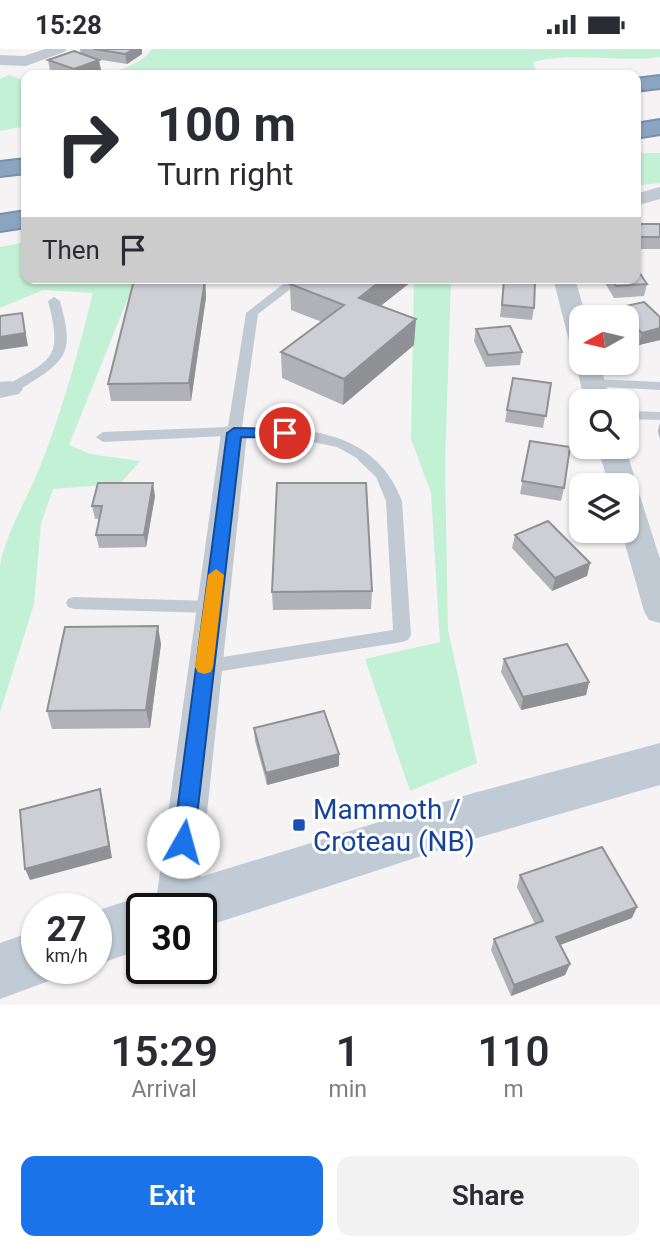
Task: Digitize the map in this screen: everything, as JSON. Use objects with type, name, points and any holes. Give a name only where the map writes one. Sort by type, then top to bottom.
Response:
[{"type":"highway","points":[[641,84],[660,82]]},
{"type":"highway","points":[[641,130],[660,127]]},
{"type":"highway","points":[[0,169],[21,167]]},
{"type":"highway","points":[[0,223],[21,220]]},
{"type":"main road","points":[[217,898],[470,817],[660,764]]},
{"type":"main road","points":[[0,971],[21,964]]},
{"type":"street","points":[[0,60],[26,61],[59,49]]},
{"type":"street","points":[[641,199],[660,194]]},
{"type":"street","points":[[566,284],[571,305]]},
{"type":"street","points":[[178,893],[234,433]]},
{"type":"street","points":[[639,524],[652,552],[660,611]]},
{"type":"lane","points":[[234,433],[252,313],[291,284]]},
{"type":"lane","points":[[5,389],[56,361],[64,340],[54,301]]},
{"type":"lane","points":[[593,382],[660,386]]},
{"type":"lane","points":[[639,415],[660,416]]},
{"type":"lane","points":[[103,437],[285,433],[343,444],[373,463],[383,475],[394,501],[402,635],[204,667]]},
{"type":"lane","points":[[74,603],[212,607]]},
{"type":"green space","points":[[152,49],[660,49],[660,57],[549,59],[533,62],[536,70],[120,70]]},
{"type":"green space","points":[[9,75],[21,79],[21,127],[0,131],[0,79]]},
{"type":"green space","points":[[641,153],[660,153],[660,183],[641,185]]},
{"type":"green space","points":[[21,243],[21,284],[134,284],[69,445],[90,454],[140,461],[120,484],[53,489],[41,523],[34,604],[0,712],[0,565],[8,537],[38,472],[58,418],[93,293],[43,290],[0,308],[0,247]]},
{"type":"green space","points":[[414,284],[451,284],[445,466],[448,630],[477,763],[410,791],[365,659],[440,642],[431,493],[411,439]]},
{"type":"building","points":[[94,49],[134,49],[125,54]]},
{"type":"building","points":[[74,51],[99,60],[74,69],[48,60]]},
{"type":"building","points":[[641,224],[660,224],[660,237],[641,237]]},
{"type":"building","points":[[641,275],[647,284],[616,286],[615,284],[641,284]]},
{"type":"building","points":[[133,284],[204,284],[189,383],[108,384]]},
{"type":"building","points":[[290,284],[376,284],[359,298],[416,319],[344,379],[281,352],[344,305]]},
{"type":"building","points":[[504,284],[535,284],[534,308],[502,305]]},
{"type":"building","points":[[644,302],[660,317],[660,328],[642,333],[639,330],[639,305],[630,305]]},
{"type":"building","points":[[22,313],[25,333],[0,337],[0,316]]},
{"type":"building","points":[[510,326],[522,352],[488,355],[476,329]]},
{"type":"building","points":[[513,378],[551,383],[546,416],[507,410]]},
{"type":"building","points":[[530,441],[569,447],[564,488],[522,481]]},
{"type":"building","points":[[98,483],[153,483],[144,535],[96,535],[102,506],[92,506]]},
{"type":"building","points":[[277,483],[366,483],[372,591],[272,592]]},
{"type":"building","points":[[548,521],[590,563],[555,578],[515,535]]},
{"type":"building","points":[[158,626],[146,710],[47,711],[65,627]]},
{"type":"building","points":[[567,644],[589,682],[523,697],[504,659]]},
{"type":"building","points":[[324,711],[339,754],[266,773],[254,728]]},
{"type":"building","points":[[100,789],[109,846],[25,869],[20,810]]},
{"type":"building","points":[[602,847],[637,907],[556,937],[570,964],[514,985],[494,939],[543,921],[520,875]]},
{"type":"slow traffic","points":[[204,667],[216,575]]},
{"type":"place","name":"Mammoth / Croteau (NB)","points":[[299,825]]},
{"type":"route","points":[[183,842],[234,433],[285,433]]}]
